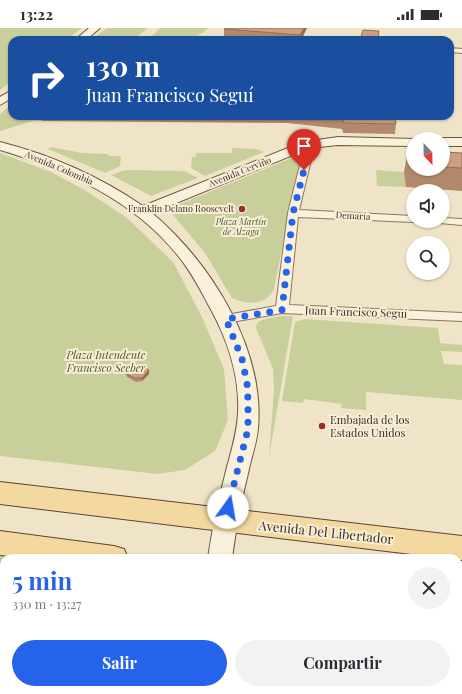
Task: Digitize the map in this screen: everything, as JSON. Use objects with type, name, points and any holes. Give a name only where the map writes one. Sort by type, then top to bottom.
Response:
[{"type":"main road","points":[[85,36],[95,28]]},
{"type":"main road","name":"Avenida Cerviño","points":[[141,212],[307,145],[328,141],[406,142]]},
{"type":"main road","points":[[450,142],[462,142]]},
{"type":"main road","name":"Avenida Colombia","points":[[0,146],[45,160],[74,172],[109,190],[141,212],[179,246],[203,280],[226,319],[242,359],[247,383],[248,429],[225,520],[221,554]]},
{"type":"main road","name":"Avenida Del Libertador","points":[[0,493],[462,548]]},
{"type":"main road","points":[[0,543],[84,554]]},
{"type":"street","points":[[282,310],[293,213],[307,156],[296,149]]},
{"type":"street","name":"Demaría","points":[[293,213],[406,219]]},
{"type":"street","points":[[450,221],[462,222]]},
{"type":"street","name":"Juan Francisco Seguí","points":[[226,319],[282,310],[462,317]]},
{"type":"green space","points":[[0,28],[82,28],[71,36],[8,36],[8,84],[0,90]]},
{"type":"green space","points":[[107,28],[148,28],[138,36],[96,36]]},
{"type":"green space","points":[[160,28],[208,28],[203,33],[196,36],[152,36]]},
{"type":"green space","points":[[8,107],[8,120],[43,120],[33,121],[0,131],[0,114]]},
{"type":"green space","points":[[51,147],[82,153],[121,156],[120,166],[105,173],[48,149]]},
{"type":"green space","points":[[232,148],[256,149],[264,152],[205,176],[191,168],[192,157],[196,157],[196,153],[232,153]]},
{"type":"green space","name":"Plaza Intendente Francisco Seeber","points":[[0,153],[51,172],[83,189],[126,217],[173,262],[202,317],[224,369],[228,420],[215,451],[185,470],[158,474],[0,456]]},
{"type":"green space","name":"Plaza Martín de Alzaga","points":[[294,157],[300,158],[274,289],[271,295],[261,301],[250,303],[232,298],[205,253],[168,209]]},
{"type":"green space","points":[[125,170],[184,171],[198,178],[151,196],[111,175]]},
{"type":"green space","points":[[376,170],[404,172],[406,187],[377,186]]},
{"type":"green space","points":[[280,316],[293,316],[269,457],[274,390],[273,369],[256,328],[257,323],[262,320]]},
{"type":"green space","points":[[305,319],[438,328],[440,343],[462,345],[462,352],[441,351],[444,364],[462,365],[462,400],[366,392],[366,410],[341,408],[342,404],[304,399],[303,403],[282,401],[295,322]]},
{"type":"green space","points":[[0,549],[36,554],[0,554]]},
{"type":"building","points":[[304,28],[300,35],[224,29]]},
{"type":"building","points":[[363,30],[379,31],[378,36],[361,36]]},
{"type":"building","points":[[343,120],[396,120],[396,124],[344,123]]},
{"type":"building","points":[[450,152],[462,153],[462,168],[450,167]]},
{"type":"building","points":[[135,367],[144,367],[149,370],[142,378],[135,378],[126,374]]},
{"type":"place","name":"Franklin Delano Roosevelt","points":[[242,209]]},
{"type":"place","name":"Embajada de los Estados Unidos","points":[[322,426]]},
{"type":"route","points":[[228,508],[248,429],[248,401],[247,383],[242,359],[226,319],[282,310],[293,213],[304,170]]}]
